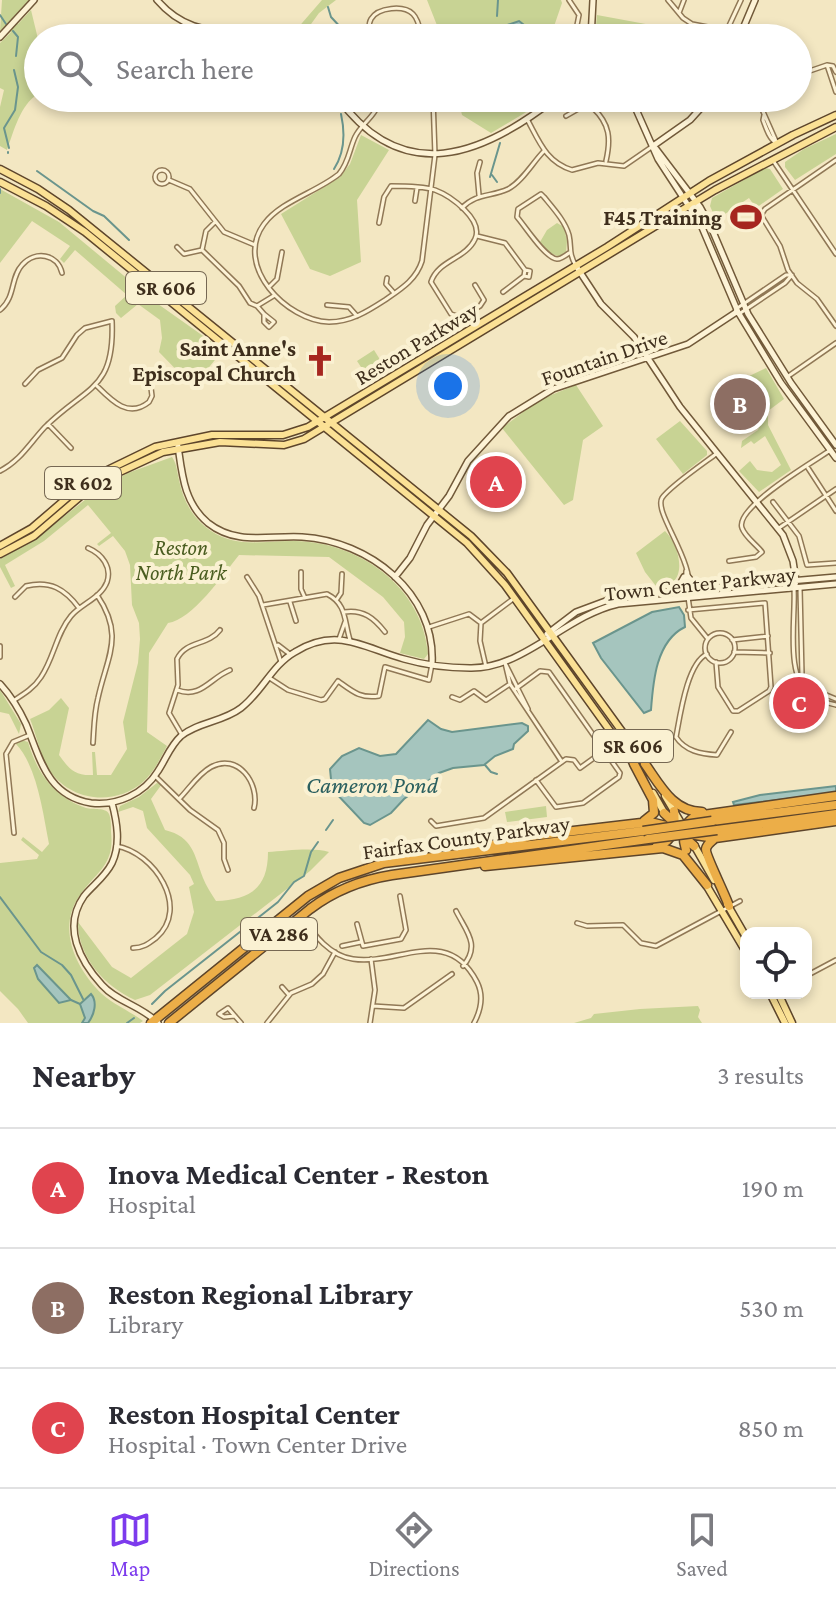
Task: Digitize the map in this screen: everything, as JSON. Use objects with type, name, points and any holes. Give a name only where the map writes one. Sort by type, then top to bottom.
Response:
[{"type":"highway","points":[[634,764],[655,807],[646,835]]},
{"type":"highway","points":[[645,764],[672,800],[691,811],[715,811],[836,796]]},
{"type":"highway","name":"Fairfax County Parkway","points":[[714,830],[836,805]]},
{"type":"highway","points":[[667,811],[690,848]]},
{"type":"highway","points":[[646,835],[666,843],[692,818],[715,811]]},
{"type":"highway","name":"Fairfax County Parkway","points":[[155,1022],[320,888],[365,868],[423,858],[714,830],[836,814]]},
{"type":"highway","points":[[646,835],[654,822],[699,837],[714,830],[836,821]]},
{"type":"highway","points":[[714,830],[706,853],[721,883],[725,908]]},
{"type":"highway","points":[[646,835],[683,855],[707,885]]},
{"type":"highway","name":"Fairfax County Parkway","points":[[169,1023],[301,916],[341,889],[368,879],[646,835]]},
{"type":"main road","name":"Reston Parkway","points":[[0,546],[32,528],[77,487],[100,472],[177,444],[225,434],[291,434],[318,421],[330,420],[352,411],[578,268],[686,194],[776,143],[836,115]]},
{"type":"main road","name":"Reston Parkway","points":[[0,554],[34,536],[96,483],[177,444],[237,442],[284,445],[304,439],[578,268],[771,159],[836,127]]},
{"type":"main road","name":"SR 606","points":[[0,169],[69,210],[330,420],[436,512],[515,598],[667,811]]},
{"type":"main road","name":"SR 606","points":[[0,182],[33,198],[85,232],[325,427],[489,553],[645,764],[667,811]]},
{"type":"main road","points":[[291,434],[305,420],[305,413],[296,403]]},
{"type":"main road","points":[[352,411],[344,425],[353,440]]},
{"type":"main road","points":[[304,439],[324,433],[337,436]]},
{"type":"main road","points":[[690,848],[707,885],[740,929]]},
{"type":"main road","points":[[690,848],[740,939]]},
{"type":"main road","points":[[776,999],[785,1023]]},
{"type":"main road","points":[[777,999],[792,1023]]},
{"type":"street","points":[[0,37],[34,0]]},
{"type":"street","points":[[569,0],[579,15],[577,24]]},
{"type":"street","points":[[592,24],[593,0]]},
{"type":"street","points":[[668,0],[692,24]]},
{"type":"street","points":[[679,13],[684,0]]},
{"type":"street","points":[[730,24],[741,0]]},
{"type":"street","points":[[745,24],[755,0]]},
{"type":"street","points":[[160,1],[186,24]]},
{"type":"street","points":[[370,24],[374,15],[396,8],[410,11],[418,24]]},
{"type":"street","points":[[812,70],[827,65],[833,66],[836,72]]},
{"type":"street","points":[[827,65],[836,92]]},
{"type":"street","points":[[350,112],[364,128],[384,142],[401,149],[435,155],[474,148],[535,112]]},
{"type":"street","points":[[375,112],[356,135],[347,164],[339,174],[273,215],[260,230],[255,245],[258,267],[275,295],[290,309],[312,319],[335,322],[357,316],[408,283],[419,268],[435,155],[433,112]]},
{"type":"street","points":[[566,116],[573,112]]},
{"type":"street","points":[[597,112],[605,119],[610,145],[606,163]]},
{"type":"street","points":[[637,112],[658,159],[711,227],[744,307],[834,447],[836,458]]},
{"type":"street","points":[[526,118],[544,151],[556,163],[572,170],[590,164],[624,166],[697,112]]},
{"type":"street","points":[[763,112],[776,143]]},
{"type":"street","points":[[462,208],[479,195],[513,186],[544,151]]},
{"type":"street","points":[[771,159],[836,254]]},
{"type":"street","points":[[836,160],[765,209],[761,217],[780,246],[792,275],[817,299],[836,326]]},
{"type":"street","points":[[479,195],[477,173],[480,162]]},
{"type":"street","points":[[169,180],[190,189],[224,232],[255,245]]},
{"type":"street","points":[[379,223],[384,197],[394,186],[431,189],[462,208],[476,226],[477,236],[471,245],[434,271],[431,282],[451,314],[460,317],[483,302]]},
{"type":"street","points":[[415,201],[417,188]]},
{"type":"street","points":[[569,253],[554,259],[543,250],[517,217],[518,209],[541,194],[565,225],[569,235],[569,253],[601,304],[634,337],[678,404],[779,528],[791,550],[796,581],[802,675],[811,688],[836,699]]},
{"type":"street","points":[[693,204],[737,312],[781,383],[834,447]]},
{"type":"street","points":[[202,250],[206,231],[215,222]]},
{"type":"street","points":[[477,236],[505,243],[524,273],[503,292]]},
{"type":"street","points":[[177,247],[184,254],[202,250]]},
{"type":"street","points":[[202,250],[239,286],[249,303],[264,314]]},
{"type":"street","points":[[269,287],[277,279],[282,252]]},
{"type":"street","points":[[0,310],[11,297],[18,271],[27,260],[36,256],[50,257],[59,263],[62,273]]},
{"type":"street","name":"Fountain Drive","points":[[395,577],[473,454],[499,425],[520,408],[565,384],[688,344],[786,275],[792,275]]},
{"type":"street","points":[[387,278],[386,284],[394,293]]},
{"type":"street","points":[[475,285],[483,302],[490,304]]},
{"type":"street","points":[[257,306],[275,295]]},
{"type":"street","points":[[327,305],[349,307],[357,316]]},
{"type":"street","points":[[0,471],[19,459],[48,424],[96,385],[106,371],[111,356],[112,321],[85,328],[62,358],[38,370],[25,384]]},
{"type":"street","points":[[787,377],[836,343]]},
{"type":"street","points":[[96,385],[118,406],[132,409],[149,402],[151,388]]},
{"type":"street","points":[[48,424],[71,448]]},
{"type":"street","points":[[177,444],[185,487],[192,503],[205,520],[218,530],[249,539],[302,537],[335,543],[367,556],[395,577],[417,601],[429,627],[432,664],[429,680],[385,667],[379,696],[354,694],[338,681],[321,700],[288,690],[268,677]]},
{"type":"street","points":[[729,561],[756,557],[762,552],[741,526],[746,512],[834,447]]},
{"type":"street","points":[[708,639],[688,610],[686,575],[677,540],[661,514],[661,502],[667,492],[717,453]]},
{"type":"street","points":[[807,467],[836,511]]},
{"type":"street","points":[[779,528],[836,489]]},
{"type":"street","points":[[773,502],[799,536],[807,565],[836,563]]},
{"type":"street","points":[[13,701],[42,677],[61,631],[79,608],[107,583],[108,572],[102,557],[88,548]]},
{"type":"street","points":[[301,572],[301,589],[305,598]]},
{"type":"street","points":[[337,599],[341,593],[342,574]]},
{"type":"street","points":[[686,575],[694,584],[707,589]]},
{"type":"street","points":[[668,592],[679,586],[686,575]]},
{"type":"street","points":[[247,577],[263,605],[281,662]]},
{"type":"street","name":"Town Center Parkway","points":[[551,633],[606,606],[707,589],[836,577]]},
{"type":"street","points":[[15,597],[26,586],[49,584],[66,592],[79,608]]},
{"type":"street","name":"Town Center Parkway","points":[[339,639],[432,664],[486,667],[505,662],[544,638],[576,612],[603,600],[668,592],[836,584]]},
{"type":"street","points":[[797,588],[794,659],[797,676],[811,696],[836,705]]},
{"type":"street","points":[[263,605],[321,593],[337,599],[344,612],[351,640]]},
{"type":"street","points":[[93,743],[97,700],[113,640],[110,617],[97,595]]},
{"type":"street","points":[[481,623],[515,598]]},
{"type":"street","points":[[290,601],[296,621]]},
{"type":"street","points":[[688,610],[763,602],[767,606],[769,636],[770,653],[771,687],[738,711],[733,711],[720,692],[716,662],[707,654],[705,646],[708,639],[720,633],[732,640],[769,636]]},
{"type":"street","points":[[344,612],[362,612],[385,632]]},
{"type":"street","points":[[429,627],[469,614],[481,623]]},
{"type":"street","points":[[0,684],[13,701],[30,735],[43,771],[58,788],[85,802],[112,803],[136,794],[155,776],[182,735],[236,712],[281,662],[312,644],[339,639],[345,622]]},
{"type":"street","points":[[481,623],[480,641],[486,667]]},
{"type":"street","points":[[182,735],[169,713],[177,690],[175,667],[180,653],[189,646],[212,639],[220,630]]},
{"type":"street","points":[[716,662],[727,661],[734,652],[732,640]]},
{"type":"street","points":[[276,644],[291,655]]},
{"type":"street","points":[[0,646],[0,657]]},
{"type":"street","points":[[734,652],[770,653]]},
{"type":"street","points":[[707,654],[693,668],[676,737],[681,744],[701,754],[717,755],[731,732]]},
{"type":"street","points":[[505,662],[510,684],[516,689]]},
{"type":"street","points":[[505,662],[528,713],[562,762]]},
{"type":"street","points":[[177,690],[186,693],[200,691],[230,670]]},
{"type":"street","points":[[516,689],[540,671],[549,672],[620,776],[583,803],[554,806],[536,780]]},
{"type":"street","points":[[452,697],[460,700],[474,691],[486,700],[510,684]]},
{"type":"street","points":[[14,833],[6,754],[13,742],[30,735]]},
{"type":"street","points":[[431,821],[436,826],[479,820],[562,762],[570,759],[580,768],[605,750]]},
{"type":"street","points":[[179,799],[209,768],[228,764],[243,770],[250,778],[255,794],[254,808]]},
{"type":"street","points":[[155,776],[221,834],[228,870]]},
{"type":"street","points":[[112,803],[116,846],[109,867],[79,905],[73,925],[75,940],[84,960],[105,988],[155,1022]]},
{"type":"street","points":[[116,846],[136,852],[152,865],[170,903],[169,919],[162,932],[144,946],[133,948]]},
{"type":"street","points":[[357,924],[361,942],[366,946],[395,942],[405,937],[400,896]]},
{"type":"street","points":[[577,923],[587,926],[623,925],[641,943],[652,947],[663,944],[740,901]]},
{"type":"street","points":[[456,911],[473,945],[471,955],[463,966]]},
{"type":"street","points":[[301,916],[335,952],[354,959],[434,950],[452,956],[475,979],[480,990],[481,1007],[474,1023]]},
{"type":"street","points":[[342,946],[361,942]]},
{"type":"street","points":[[267,1023],[289,995],[312,984],[323,974],[335,952]]},
{"type":"street","points":[[370,1023],[374,975],[371,959]]},
{"type":"street","points":[[812,973],[836,960]]},
{"type":"street","points":[[373,1006],[404,1008],[452,974]]},
{"type":"street","points":[[282,987],[289,995]]},
{"type":"street","points":[[235,1016],[241,1023]]},
{"type":"green space","points":[[2,0],[29,0],[12,18],[18,24],[31,10],[34,24],[24,24],[24,109],[7,150],[0,146],[0,107],[4,90],[0,88],[0,43],[11,32],[5,26],[0,31]]},
{"type":"green space","points":[[322,0],[336,0],[319,13],[311,24],[301,24]]},
{"type":"green space","points":[[427,0],[561,0],[562,3],[555,24],[436,24]]},
{"type":"green space","points":[[597,15],[646,24],[596,24]]},
{"type":"green space","points":[[461,112],[526,112],[491,133]]},
{"type":"green space","points":[[836,134],[836,154],[795,180],[785,167],[785,162]]},
{"type":"green space","points":[[361,135],[389,150],[357,200],[361,262],[330,276],[310,269],[281,214],[340,177],[350,164]]},
{"type":"green space","points":[[765,168],[770,169],[783,189],[756,208],[749,198],[716,220],[710,206],[712,198]]},
{"type":"green space","points":[[0,189],[59,222],[158,304],[223,350],[193,387],[159,352],[162,338],[160,320],[138,304],[121,318],[115,306],[127,295],[75,250],[64,263],[60,259],[70,246],[32,221],[0,263]]},
{"type":"green space","points":[[557,223],[564,227],[567,241],[566,252],[560,257],[550,253],[540,242],[547,230]]},
{"type":"green space","points":[[374,350],[384,366],[367,376],[357,361]]},
{"type":"green space","points":[[766,368],[784,399],[768,411],[768,425],[791,470],[759,492],[739,471],[750,461],[757,470],[772,472],[781,465],[765,436],[741,448],[742,441],[758,430],[764,416],[742,383],[745,378]]},
{"type":"green space","points":[[576,385],[603,426],[583,440],[573,500],[564,505],[502,428],[539,400]]},
{"type":"green space","points":[[680,421],[707,451],[707,455],[683,474],[656,439]]},
{"type":"green space","name":"Reston North Park","points":[[172,457],[186,502],[199,521],[221,537],[242,542],[319,543],[364,560],[384,573],[401,589],[414,608],[428,654],[424,659],[400,653],[405,637],[404,622],[383,597],[329,557],[239,555],[197,605],[168,623],[149,653],[147,732],[167,746],[154,770],[132,790],[120,795],[94,797],[70,789],[50,771],[30,719],[49,710],[61,698],[69,708],[59,755],[73,771],[82,774],[93,775],[92,752],[95,752],[97,775],[111,775],[127,749],[123,722],[138,663],[140,639],[139,623],[132,605],[130,565],[125,551],[113,536],[99,546],[97,544],[111,533],[88,505],[44,541],[5,565],[15,586],[11,588],[0,567],[0,559],[35,539],[99,489],[128,473]]},
{"type":"green space","points":[[665,531],[675,546],[678,574],[667,585],[656,586],[636,553]]},
{"type":"green space","points":[[0,690],[21,724],[19,734],[9,714],[0,712]]},
{"type":"green space","points":[[21,740],[28,742],[36,764],[56,790],[86,808],[105,810],[109,814],[110,853],[73,908],[70,921],[72,948],[93,984],[107,998],[143,1021],[140,1023],[28,1023],[0,991],[0,863],[37,859],[39,855],[21,840],[23,837],[42,852],[49,844],[34,777],[16,744]]},
{"type":"green space","points":[[157,783],[162,784],[151,799],[165,830],[187,842],[216,901],[238,898],[254,890],[265,875],[268,852],[329,852],[310,871],[150,995],[135,1000],[113,987],[95,969],[83,947],[78,922],[112,967],[131,978],[187,934],[194,912],[189,887],[194,884],[190,875],[147,828],[143,811],[133,807],[118,812],[120,806]]},
{"type":"green space","points":[[546,806],[547,817],[507,822],[505,812]]},
{"type":"green space","points":[[698,1006],[698,1017],[702,1023],[574,1023],[591,1018],[594,1014]]},
{"type":"water","points":[[679,607],[684,615],[685,627],[675,633],[662,652],[655,675],[651,710],[644,713],[593,643],[652,612]]},
{"type":"water","name":"Cameron Pond","points":[[428,720],[452,732],[522,723],[528,726],[528,731],[514,744],[513,749],[495,756],[484,765],[453,768],[439,773],[404,799],[391,813],[370,825],[364,823],[332,789],[330,769],[342,756],[359,748],[380,756],[396,754]]},
{"type":"water","points":[[836,786],[836,793],[734,805],[733,802],[760,795]]},
{"type":"water","points":[[37,965],[71,1000],[59,1003],[38,979],[34,968]]},
{"type":"water","points":[[91,994],[95,1005],[93,1012],[88,1023],[82,1023],[85,1018],[80,1004]]},
{"type":"waterway","points":[[497,16],[498,0]]},
{"type":"waterway","points":[[328,7],[338,24]]},
{"type":"waterway","points":[[0,15],[6,24]]},
{"type":"waterway","points":[[13,31],[18,37],[16,56]]},
{"type":"waterway","points":[[9,148],[4,128],[15,110],[18,87],[14,70]]},
{"type":"waterway","points":[[334,169],[343,142],[341,114]]},
{"type":"waterway","points":[[490,177],[500,143]]},
{"type":"waterway","points":[[37,171],[104,216],[129,240]]},
{"type":"waterway","points":[[492,175],[497,182]]},
{"type":"waterway","points":[[485,765],[497,774]]},
{"type":"waterway","points":[[326,830],[333,820]]},
{"type":"waterway","points":[[152,1004],[278,902],[294,882],[304,876],[311,852],[318,842]]},
{"type":"waterway","points":[[0,897],[41,952],[62,965],[71,975],[83,999]]},
{"type":"waterway","points":[[71,1000],[80,1004]]},
{"type":"waterway","points":[[127,1023],[134,1018]]},
{"type":"place","name":"F45 Training","points":[[746,217]]},
{"type":"place","name":"Saint Anne's Episcopal Church","points":[[320,361]]},
{"type":"place","name":"Reston Regional Library","points":[[740,404]]},
{"type":"place","name":"Inova Medical Center - Reston","points":[[496,482]]},
{"type":"place","name":"Reston Hospital Center","points":[[799,703]]}]
